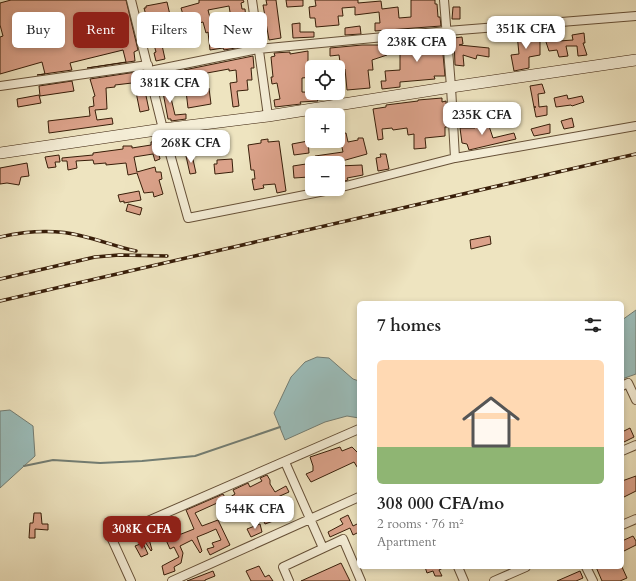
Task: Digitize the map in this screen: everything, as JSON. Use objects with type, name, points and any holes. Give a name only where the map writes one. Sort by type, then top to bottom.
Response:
[{"type":"street","points":[[131,0],[163,129],[188,218],[305,195]]},
{"type":"street","points":[[252,0],[268,116]]},
{"type":"street","points":[[444,0],[455,158]]},
{"type":"street","points":[[0,86],[149,68],[258,49],[447,31],[636,16]]},
{"type":"street","points":[[0,153],[163,129],[268,116],[636,60]]},
{"type":"street","points":[[345,187],[455,158],[636,126]]},
{"type":"street","points":[[624,385],[628,383],[636,400]]},
{"type":"street","points":[[131,581],[111,537],[357,430]]},
{"type":"street","points":[[624,450],[636,445]]},
{"type":"street","points":[[285,462],[323,548]]},
{"type":"street","points":[[172,581],[357,498]]},
{"type":"street","points":[[624,524],[636,519]]},
{"type":"street","points":[[289,581],[283,567],[343,539],[357,567]]},
{"type":"street","points":[[358,569],[361,581]]},
{"type":"street","points":[[459,569],[464,581]]},
{"type":"street","points":[[494,581],[521,569]]},
{"type":"street","points":[[587,569],[593,581]]},
{"type":"water","points":[[636,310],[636,374],[624,378],[624,319]]},
{"type":"water","points":[[317,357],[329,358],[353,379],[357,380],[357,418],[347,416],[325,422],[285,440],[274,413],[291,377],[305,362]]},
{"type":"water","points":[[10,410],[33,426],[35,456],[0,488],[0,411]]},
{"type":"building","points":[[11,0],[126,0],[129,12],[73,12],[73,48],[129,48],[129,12],[138,50],[134,52],[135,61],[87,68],[126,62],[123,50],[70,63],[72,70],[45,74],[42,62],[0,74],[0,37],[3,36],[0,25],[0,3]]},
{"type":"building","points":[[199,0],[243,0],[244,2],[241,3],[242,9],[245,9],[245,12],[230,12],[229,6],[208,10],[209,41],[208,32],[206,33],[203,22],[201,23],[201,12],[182,12],[181,8],[199,3]]},
{"type":"building","points":[[266,0],[276,0],[281,38],[269,40],[267,12],[264,12],[263,5],[267,5]]},
{"type":"building","points":[[286,0],[303,0],[303,6],[287,7]]},
{"type":"building","points":[[315,0],[358,0],[358,3],[381,1],[382,9],[398,7],[399,18],[411,17],[411,0],[435,0],[441,26],[375,31],[375,23],[380,23],[379,12],[355,15],[355,7],[342,8],[343,16],[338,16],[339,25],[316,27],[315,18],[310,18],[309,7],[316,6]]},
{"type":"building","points":[[167,2],[169,12],[145,12],[144,8],[146,8],[146,6]]},
{"type":"building","points":[[453,7],[460,7],[460,19],[452,19]]},
{"type":"building","points":[[300,23],[300,32],[314,32],[314,37],[293,38],[292,24]]},
{"type":"building","points":[[360,26],[361,34],[345,35],[345,28]]},
{"type":"building","points":[[548,31],[558,31],[559,41],[573,40],[572,35],[584,33],[585,43],[583,43],[587,55],[578,56],[577,46],[566,46],[568,56],[559,57],[557,50],[549,51],[543,33],[548,33]]},
{"type":"building","points":[[540,33],[540,55],[529,57],[529,68],[514,71],[511,55],[519,54],[517,34]]},
{"type":"building","points":[[462,37],[463,44],[459,45],[489,48],[489,57],[477,55],[476,59],[463,55],[464,66],[455,65],[454,38]]},
{"type":"building","points":[[431,38],[436,38],[436,40],[439,39],[439,43],[442,43],[445,76],[434,76],[435,79],[400,82],[400,87],[382,89],[381,81],[386,81],[385,71],[400,70],[400,50],[397,50],[397,42],[418,39],[431,40]]},
{"type":"building","points":[[362,45],[385,45],[387,55],[372,60],[373,70],[368,70],[370,88],[347,90],[345,60],[340,60],[339,55],[330,56],[330,48]]},
{"type":"building","points":[[155,48],[163,48],[165,59],[156,61],[154,53],[156,52]]},
{"type":"building","points":[[210,48],[223,48],[210,50]]},
{"type":"building","points":[[223,48],[236,48],[224,50]]},
{"type":"building","points":[[308,51],[308,60],[305,60],[305,78],[302,78],[302,92],[305,92],[305,100],[318,101],[300,102],[301,104],[275,107],[274,100],[280,99],[277,83],[272,84],[271,77],[273,77],[271,57],[275,56],[274,53],[290,52],[290,54]]},
{"type":"building","points":[[253,56],[254,68],[251,68],[252,80],[247,80],[248,90],[237,91],[239,106],[233,107],[230,83],[237,82],[236,70],[229,71],[229,69],[196,75],[195,71],[185,73],[184,70]]},
{"type":"building","points":[[136,72],[138,85],[142,84],[145,91],[149,110],[140,112],[136,92],[133,92],[132,83],[115,85],[115,87],[106,88],[107,109],[95,110],[97,120],[112,118],[113,124],[49,133],[48,121],[90,116],[89,107],[94,106],[93,97],[95,96],[90,79]]},
{"type":"building","points":[[72,81],[74,91],[40,96],[39,86]]},
{"type":"building","points":[[167,81],[175,115],[186,114],[186,119],[171,121],[171,119],[168,119],[161,82]]},
{"type":"building","points":[[542,84],[545,93],[538,94],[539,107],[547,106],[547,115],[536,117],[530,86]]},
{"type":"building","points":[[209,88],[211,104],[188,108],[186,91]]},
{"type":"building","points":[[39,95],[41,103],[18,107],[17,99]]},
{"type":"building","points":[[567,95],[568,99],[582,96],[584,102],[572,106],[556,107],[554,98]]},
{"type":"building","points":[[442,98],[442,102],[446,101],[448,127],[445,127],[445,136],[425,138],[426,148],[414,149],[414,134],[408,135],[407,128],[393,130],[392,128],[382,129],[383,139],[378,140],[373,109],[386,107],[386,105]]},
{"type":"building","points":[[572,118],[574,127],[564,129],[561,121]]},
{"type":"building","points":[[487,120],[493,138],[514,133],[516,139],[469,150],[467,144],[462,143],[460,128],[475,128],[474,124]]},
{"type":"building","points":[[550,124],[550,133],[534,136],[531,129]]},
{"type":"building","points":[[345,133],[348,142],[358,140],[358,138],[363,138],[367,154],[345,160],[345,156],[315,156],[343,152],[342,148],[345,148]]},
{"type":"building","points":[[268,139],[268,142],[279,141],[286,191],[277,193],[275,184],[263,185],[264,188],[254,190],[252,179],[255,179],[254,170],[251,170],[248,145],[261,143],[261,140]]},
{"type":"building","points":[[156,141],[160,159],[155,161],[153,154],[134,157],[137,172],[155,167],[156,172],[161,172],[162,179],[159,180],[163,194],[154,197],[153,192],[144,193],[137,173],[128,175],[126,163],[106,165],[106,163],[94,164],[93,160],[76,161],[77,168],[68,170],[67,161],[62,161],[62,158],[93,155],[93,153],[123,149],[123,146],[132,146],[132,148],[151,145],[151,142]]},
{"type":"building","points":[[305,142],[305,148],[309,148],[309,153],[294,155],[292,144]]},
{"type":"building","points":[[380,154],[386,154],[389,169],[378,171],[376,158],[381,157]]},
{"type":"building","points":[[59,155],[60,162],[55,162],[56,167],[48,168],[45,157]]},
{"type":"building","points":[[192,155],[196,173],[190,174],[186,156]]},
{"type":"building","points":[[232,159],[233,172],[215,174],[214,164],[217,164],[217,160]]},
{"type":"building","points":[[27,163],[29,176],[21,177],[19,185],[7,183],[0,184],[0,168]]},
{"type":"building","points":[[305,164],[305,177],[294,178],[293,166]]},
{"type":"building","points":[[362,165],[363,175],[347,178],[348,180],[345,181],[345,166]]},
{"type":"building","points":[[139,191],[141,200],[124,203],[124,201],[120,202],[118,195]]},
{"type":"building","points":[[128,204],[142,208],[140,215],[126,211]]},
{"type":"building","points":[[490,236],[491,244],[471,249],[470,240]]},
{"type":"building","points":[[630,428],[634,437],[624,442],[624,431]]},
{"type":"building","points":[[340,447],[342,451],[352,447],[357,452],[357,467],[354,462],[311,482],[306,474],[313,471],[310,457]]},
{"type":"building","points":[[267,475],[275,492],[286,486],[289,492],[264,503],[270,516],[274,514],[276,520],[265,524],[260,513],[262,512],[256,502],[245,508],[246,510],[239,513],[227,499],[235,494],[233,490],[248,483],[250,487],[262,481],[260,478]]},
{"type":"building","points":[[636,476],[636,491],[624,497],[624,480]]},
{"type":"building","points":[[223,494],[226,499],[195,513],[202,526],[218,520],[230,545],[210,555],[207,549],[214,547],[212,543],[221,540],[216,529],[197,537],[202,551],[200,553],[192,540],[180,546],[183,553],[181,563],[174,567],[175,571],[164,575],[162,566],[179,557],[174,547],[170,549],[166,540],[194,529],[186,510]]},
{"type":"building","points":[[34,513],[41,513],[42,524],[48,524],[48,530],[35,529],[35,538],[29,538],[30,523],[33,523]]},
{"type":"building","points":[[348,515],[353,526],[357,524],[357,533],[353,535],[350,528],[330,537],[328,532],[343,524],[340,519]]},
{"type":"building","points":[[260,524],[262,532],[251,537],[247,529]]},
{"type":"building","points":[[146,528],[152,550],[151,551],[138,531]]},
{"type":"building","points":[[633,536],[636,541],[636,545],[624,551],[624,540]]},
{"type":"building","points":[[143,543],[148,554],[141,557],[135,546]]},
{"type":"building","points":[[341,563],[350,581],[301,581]]},
{"type":"building","points":[[259,566],[265,577],[269,575],[273,581],[251,581],[246,571]]},
{"type":"building","points":[[426,569],[441,569],[439,570],[442,576],[435,576],[433,571],[427,573]]},
{"type":"building","points":[[597,569],[623,569],[627,578],[620,581],[602,581]]},
{"type":"building","points":[[213,571],[215,576],[205,581],[187,581]]},
{"type":"building","points":[[580,571],[583,578],[576,581],[557,581]]},
{"type":"waterway","points":[[24,466],[53,460],[100,463],[195,456],[280,427]]},
{"type":"railway","points":[[0,301],[636,154]]},
{"type":"railway","points":[[0,237],[31,232],[62,232],[136,251]]},
{"type":"railway","points":[[0,279],[95,257],[119,255],[167,256]]}]
